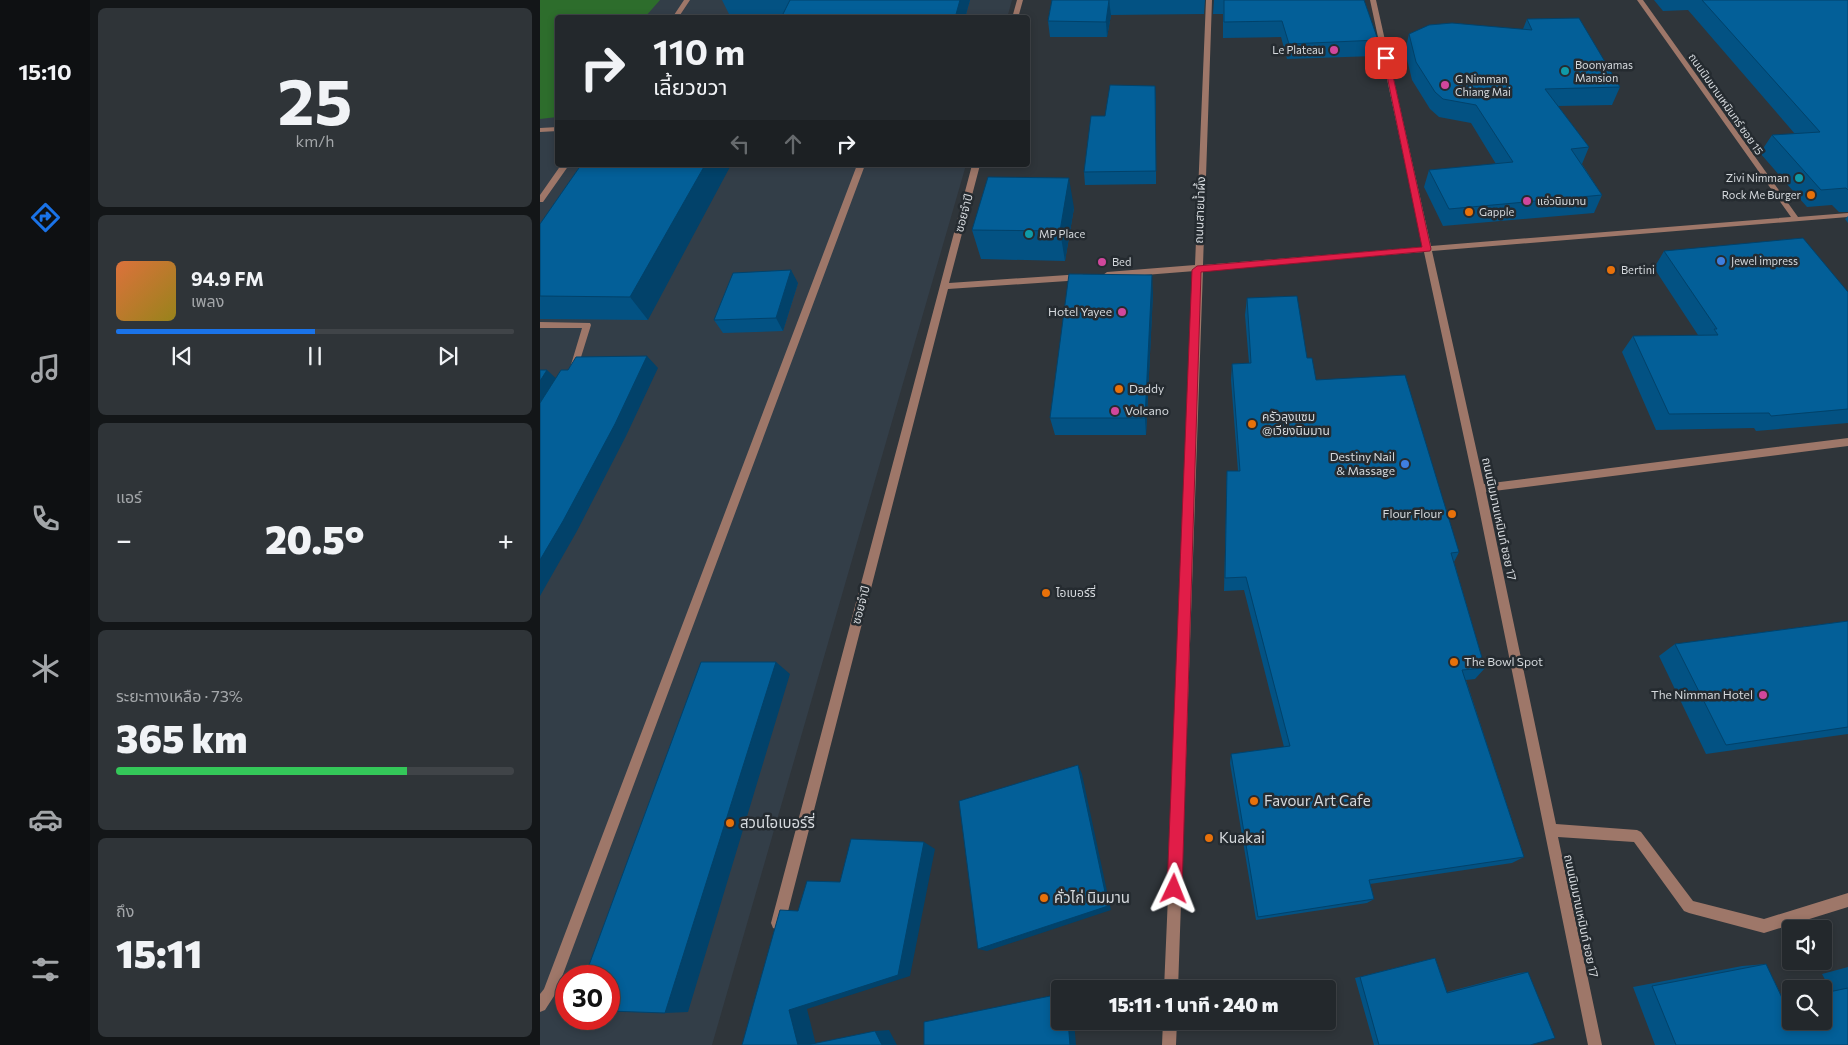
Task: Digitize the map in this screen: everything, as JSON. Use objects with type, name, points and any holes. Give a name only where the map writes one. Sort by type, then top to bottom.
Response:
[{"type":"street","points":[[677,15],[688,0]]},
{"type":"street","points":[[1016,15],[1020,0]]},
{"type":"street","name":"ถนนสายน้ำผึ้ง","points":[[1171,980],[1208,0]]},
{"type":"street","name":"ถนนนิมมานเหมินท์ ซอย 17","points":[[1373,0],[1480,489],[1595,1045]]},
{"type":"street","name":"ถนนนิมมานเหมินทร์ ซอย 15","points":[[1640,0],[1796,219]]},
{"type":"street","points":[[540,130],[555,129]]},
{"type":"street","points":[[540,200],[565,167]]},
{"type":"street","points":[[540,1005],[549,993],[860,167]]},
{"type":"street","name":"ซอยจำปี","points":[[776,930],[975,167]]},
{"type":"street","points":[[1099,276],[1197,270],[1848,214]]},
{"type":"street","points":[[944,286],[1090,277]]},
{"type":"street","points":[[540,325],[587,325],[568,380]]},
{"type":"street","points":[[1480,489],[1848,442]]},
{"type":"street","points":[[1550,830],[1637,836],[1689,906],[1764,926],[1848,900]]},
{"type":"street","points":[[1169,1045],[1170,1030]]},
{"type":"shaded area","points":[[540,0],[1012,0],[1008,15],[555,15],[555,167],[965,167],[712,1045],[540,1045]]},
{"type":"green space","points":[[540,0],[660,0],[647,15],[555,15],[555,117],[540,119]]},
{"type":"building","points":[[790,0],[960,0],[956,15],[782,15]]},
{"type":"building","points":[[1052,0],[1109,0],[1106,22],[1048,21]]},
{"type":"building","points":[[1224,0],[1364,0],[1378,40],[1289,44],[1282,21],[1224,22]]},
{"type":"building","points":[[1702,0],[1848,0],[1848,190],[1846,188],[1821,190],[1772,135],[1820,132]]},
{"type":"building","points":[[1579,18],[1620,87],[1545,89],[1589,147],[1571,149],[1602,195],[1449,209],[1429,170],[1513,162],[1476,105],[1443,99],[1435,92],[1416,62],[1409,34],[1429,25],[1452,23],[1532,30],[1527,19]]},
{"type":"building","points":[[1110,85],[1155,86],[1156,171],[1084,172],[1091,116],[1105,116]]},
{"type":"building","points":[[580,167],[704,167],[630,297],[540,296],[540,224]]},
{"type":"building","points":[[988,177],[1069,178],[1060,231],[972,230]]},
{"type":"building","points":[[1803,238],[1848,292],[1848,409],[1771,416],[1769,413],[1669,414],[1633,336],[1718,335],[1714,329],[1717,329],[1664,251]]},
{"type":"building","points":[[791,270],[776,318],[714,320],[733,273]]},
{"type":"building","points":[[1069,274],[1152,275],[1145,418],[1050,418]]},
{"type":"building","points":[[1297,296],[1307,358],[1312,358],[1316,380],[1405,375],[1459,552],[1451,553],[1485,668],[1462,670],[1524,857],[1369,880],[1374,899],[1258,917],[1231,754],[1290,746],[1246,577],[1225,578],[1227,471],[1240,471],[1232,364],[1251,363],[1247,298]]},
{"type":"building","points":[[647,356],[615,424],[540,560],[540,403],[561,370],[568,370],[576,357]]},
{"type":"building","points":[[540,370],[547,370],[540,381]]},
{"type":"building","name":"The Nimman Hotel","points":[[1848,621],[1848,727],[1726,745],[1675,644]]},
{"type":"building","points":[[701,662],[776,662],[665,1013],[620,1011],[620,965],[589,965]]},
{"type":"building","points":[[1078,765],[1108,906],[978,949],[959,801]]},
{"type":"building","points":[[851,839],[924,842],[898,975],[789,1010],[798,1045],[742,1045],[780,910],[798,911],[807,881],[840,882]]},
{"type":"building","points":[[1435,958],[1447,993],[1528,972],[1555,1038],[1530,1045],[1379,1045],[1360,977]]},
{"type":"building","points":[[1766,964],[1782,998],[1782,1030],[1832,1030],[1832,991],[1848,988],[1848,1045],[1676,1045],[1652,986]]},
{"type":"building","points":[[1051,996],[1051,1030],[1069,1030],[1070,1045],[924,1045],[924,1022]]},
{"type":"building","points":[[875,1031],[882,1045],[807,1045]]},
{"type":"place","name":"Le Plateau","points":[[1334,50]]},
{"type":"place","name":"Boonyamas Mansion","points":[[1565,71]]},
{"type":"place","name":"G Nimman Chiang Mai","points":[[1445,85]]},
{"type":"place","name":"Zivi Nimman","points":[[1799,178]]},
{"type":"place","name":"Rock Me Burger","points":[[1811,195]]},
{"type":"place","name":"แอ่วนิมมาน","points":[[1527,201]]},
{"type":"place","name":"Gapple","points":[[1469,212]]},
{"type":"place","name":"MP Place","points":[[1029,234]]},
{"type":"place","name":"Jewel impress","points":[[1721,261]]},
{"type":"place","name":"Bed","points":[[1102,262]]},
{"type":"place","name":"Bertini","points":[[1611,270]]},
{"type":"place","name":"Hotel Yayee","points":[[1122,312]]},
{"type":"place","name":"Daddy","points":[[1119,389]]},
{"type":"place","name":"Volcano","points":[[1115,411]]},
{"type":"place","name":"ครัวลุงแซม @เวียงนิมมาน","points":[[1252,424]]},
{"type":"place","name":"Destiny Nail & Massage","points":[[1405,464]]},
{"type":"place","name":"Flour Flour","points":[[1452,514]]},
{"type":"place","name":"ไอเบอร์รี่","points":[[1046,593]]},
{"type":"place","name":"The Bowl Spot","points":[[1454,662]]},
{"type":"place","name":"The Nimman Hotel","points":[[1763,695]]},
{"type":"place","name":"Favour Art Cafe","points":[[1254,801]]},
{"type":"place","name":"สวนไอเบอร์รี่","points":[[730,823]]},
{"type":"place","name":"Kuakai","points":[[1209,838]]},
{"type":"place","name":"คั่วไก่ นิมมาน","points":[[1044,898]]},
{"type":"route","points":[[1174,889],[1197,270],[1427,249],[1386,58]]}]
